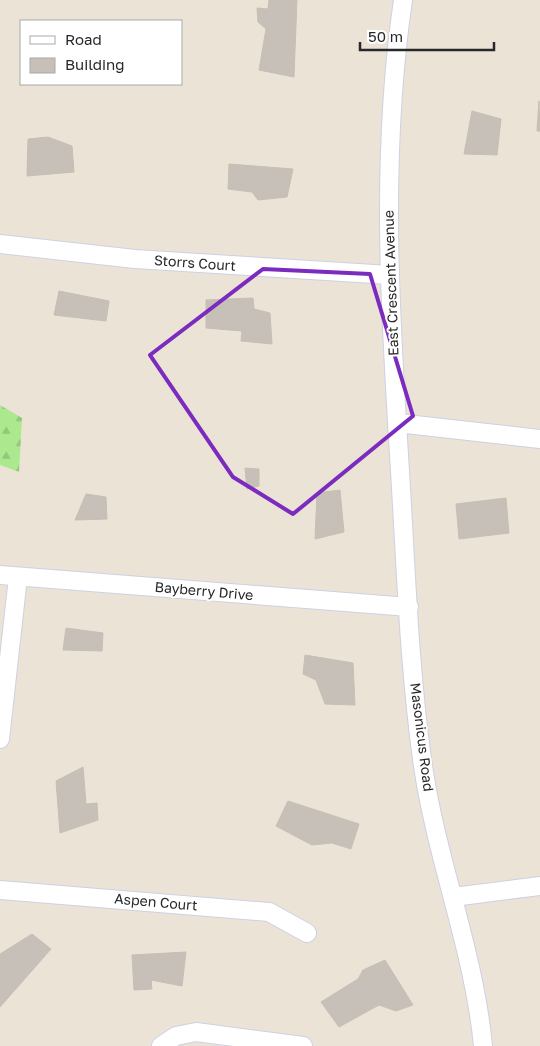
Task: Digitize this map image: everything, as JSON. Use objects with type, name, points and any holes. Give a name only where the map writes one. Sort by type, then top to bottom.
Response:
[{"type":"street","name":"East Crescent Avenue","points":[[397,423],[390,275],[390,106],[403,0]]},
{"type":"street","name":"Storrs Court","points":[[0,244],[135,259],[390,275]]},
{"type":"street","points":[[397,423],[540,439]]},
{"type":"street","name":"Masonicus Road","points":[[397,423],[409,607],[423,769],[478,1006],[482,1046]]},
{"type":"street","name":"Bayberry Drive","points":[[0,575],[409,607]]},
{"type":"street","points":[[0,739],[18,577]]},
{"type":"street","points":[[453,897],[540,886]]},
{"type":"street","name":"Aspen Court","points":[[0,890],[269,912],[307,933]]},
{"type":"street","points":[[161,1046],[176,1036],[196,1032],[303,1046]]},
{"type":"highlighted area","points":[[263,269],[370,274],[413,416],[293,514],[233,477],[150,355]]},
{"type":"green space","points":[[0,405],[22,418],[19,472],[0,465]]},
{"type":"building","points":[[269,0],[297,0],[294,77],[259,70],[266,29],[258,22],[257,8],[268,9]]},
{"type":"building","points":[[539,101],[540,131],[537,131]]},
{"type":"building","points":[[472,111],[501,119],[497,155],[464,154]]},
{"type":"building","points":[[48,137],[72,146],[74,172],[27,176],[28,139]]},
{"type":"building","points":[[229,164],[293,169],[287,197],[258,200],[252,192],[228,189]]},
{"type":"building","points":[[59,291],[109,301],[106,321],[54,315]]},
{"type":"building","points":[[253,298],[254,309],[270,313],[272,344],[241,341],[242,331],[206,328],[206,300]]},
{"type":"building","points":[[245,468],[259,469],[259,486],[247,489]]},
{"type":"building","points":[[340,490],[344,532],[315,539],[317,493]]},
{"type":"building","points":[[86,494],[106,497],[107,519],[75,520]]},
{"type":"building","points":[[506,498],[509,533],[459,539],[456,504]]},
{"type":"building","points":[[66,628],[103,633],[102,651],[63,650]]},
{"type":"building","points":[[305,655],[353,663],[355,705],[325,704],[316,680],[303,674]]},
{"type":"building","points":[[83,767],[86,804],[97,803],[98,820],[60,833],[56,781]]},
{"type":"building","points":[[288,801],[359,824],[351,849],[332,843],[312,845],[276,826]]},
{"type":"building","points":[[32,934],[51,949],[0,1007],[0,954]]},
{"type":"building","points":[[186,952],[182,986],[151,980],[152,989],[134,990],[132,955]]},
{"type":"building","points":[[385,960],[413,1005],[396,1011],[379,1005],[339,1027],[321,1002],[358,979],[363,970]]}]
